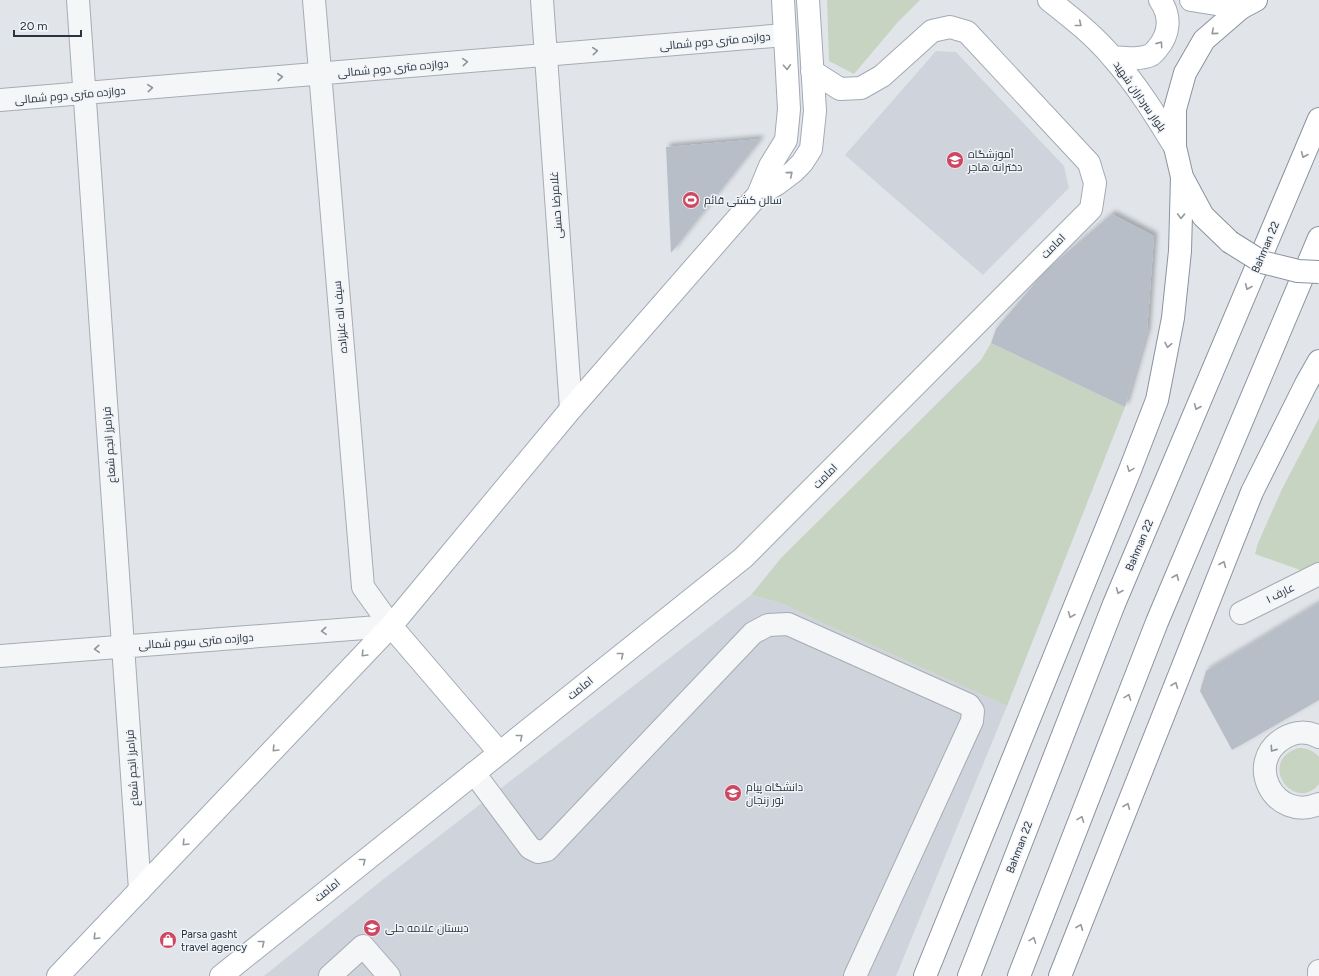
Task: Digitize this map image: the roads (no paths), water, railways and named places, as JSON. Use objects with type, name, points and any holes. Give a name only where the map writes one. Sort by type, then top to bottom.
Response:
[{"type":"main road","points":[[58,976],[391,626],[571,409],[758,195],[770,166],[786,140],[789,109],[783,0]]},
{"type":"main road","points":[[758,195],[777,184],[793,172],[811,149],[815,111],[808,0]]},
{"type":"main road","name":"بلوار سرداران شهید","points":[[1049,0],[1086,30],[1113,58],[1145,98],[1175,146]]},
{"type":"main road","points":[[1113,58],[1134,59],[1152,55],[1163,42],[1169,25],[1165,7],[1160,0]]},
{"type":"main road","points":[[1191,0],[1248,4]]},
{"type":"main road","points":[[925,976],[1157,400],[1173,318],[1180,252],[1182,177],[1175,146],[1175,109],[1185,73],[1204,40],[1248,4]]},
{"type":"main road","name":"امامت","points":[[221,976],[743,558],[1091,208],[1095,183],[1089,163],[967,32],[950,27],[932,31],[882,76],[861,88],[840,89],[812,71]]},
{"type":"main road","points":[[785,35],[810,34]]},
{"type":"main road","name":"Bahman 22","points":[[969,976],[1114,604],[1319,119]]},
{"type":"main road","points":[[1182,177],[1203,216],[1230,242],[1262,262],[1298,271],[1319,272]]},
{"type":"main road","points":[[1019,976],[1157,622],[1319,238]]},
{"type":"main road","points":[[1060,976],[1252,492],[1319,361]]},
{"type":"main road","points":[[391,626],[500,753]]},
{"type":"street","name":"فرامرز انجم شعاع","points":[[78,0],[140,890]]},
{"type":"street","name":"سیف اله علیزاده","points":[[314,0],[363,587],[391,626]]},
{"type":"street","name":"غلامرضا حسنی","points":[[542,0],[571,409]]},
{"type":"street","name":"دوازده متری دوم شمالی","points":[[0,100],[785,35]]},
{"type":"street","name":"عارف ۱","points":[[1241,613],[1319,574]]},
{"type":"street","points":[[474,773],[530,848],[538,852],[547,850],[753,633],[768,625],[788,624],[968,704],[973,711],[972,721],[855,976]]},
{"type":"street","name":"دوازده متری سوم شمالی","points":[[0,656],[391,626]]},
{"type":"street","points":[[1313,731],[1288,735],[1278,742],[1270,751],[1265,763],[1265,776],[1269,788],[1276,798],[1286,805],[1298,808],[1311,807],[1319,804]]},
{"type":"street","points":[[330,976],[363,946],[389,976]]},
{"type":"street","points":[[1319,971],[1319,976]]},
{"type":"place","name":"آموزشگاه دخترانه هاجر","points":[[955,160]]},
{"type":"place","name":"سالن کشتی قائم","points":[[691,200]]},
{"type":"place","name":"دانشگاه پیام نور زنجان","points":[[733,793]]},
{"type":"place","name":"دبستان علامه حلی","points":[[372,928]]},
{"type":"place","name":"Parsa gasht travel agency","points":[[168,940]]}]
